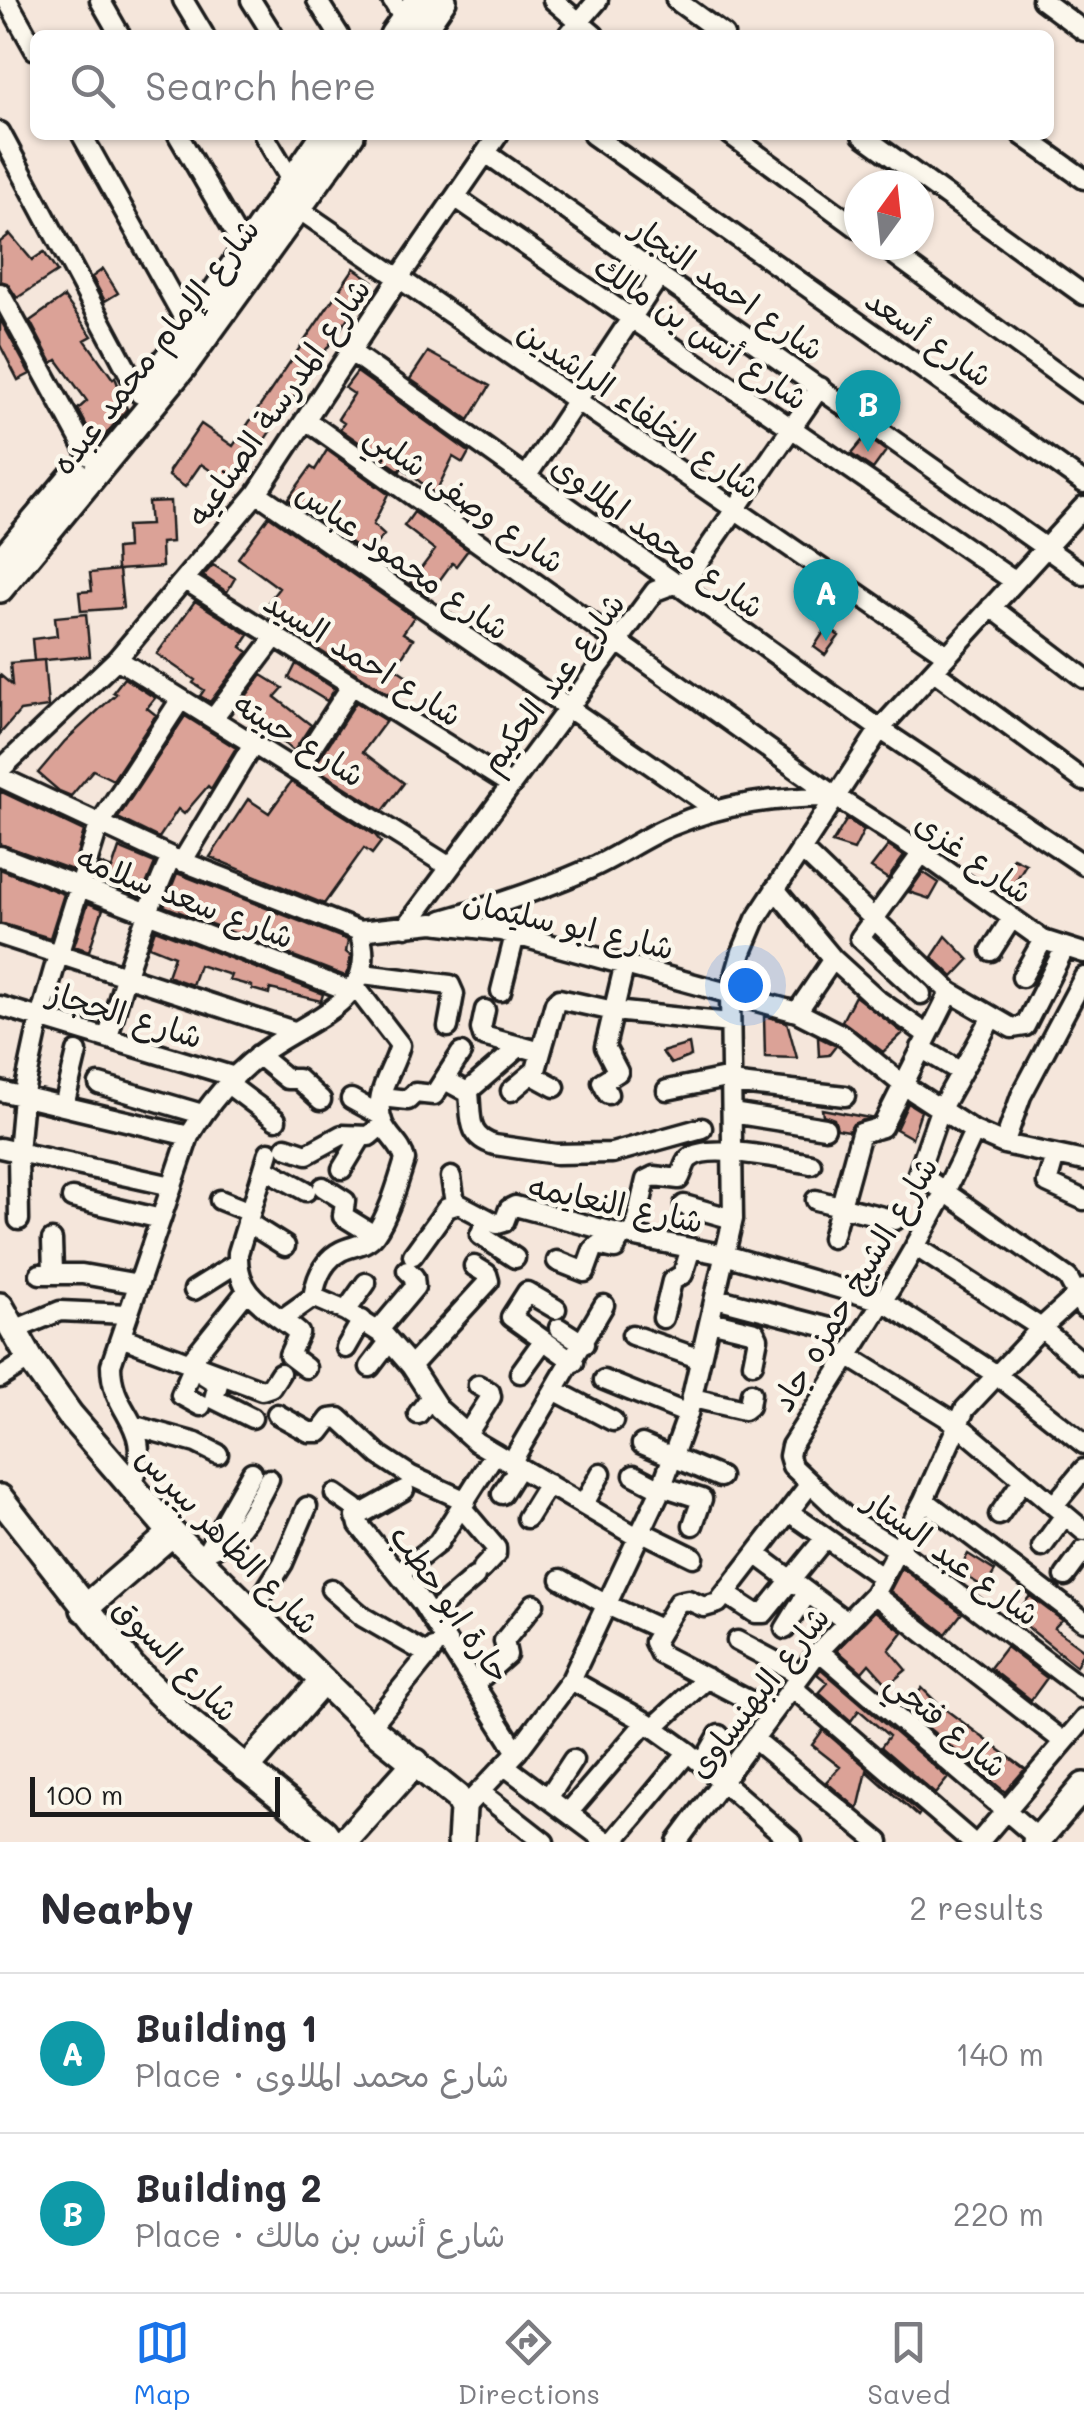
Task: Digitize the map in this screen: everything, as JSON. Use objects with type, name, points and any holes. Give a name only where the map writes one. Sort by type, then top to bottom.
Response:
[{"type":"main road","points":[[405,18],[443,0]]},
{"type":"main road","name":"شارع الإمام محمد عبده","points":[[0,562],[190,329],[321,140]]},
{"type":"main road","name":"شارع الإمام محمد عبده","points":[[0,589],[184,366],[348,140]]},
{"type":"main road","name":"شارع الظاهر بيبرس","points":[[0,1306],[30,1359],[70,1415],[172,1533],[204,1557],[252,1612],[370,1726],[463,1796]]},
{"type":"main road","name":"شارع السوق","points":[[0,1498],[132,1668],[188,1721],[332,1842]]},
{"type":"main road","points":[[84,1609],[172,1533]]},
{"type":"main road","points":[[246,1769],[323,1681]]},
{"type":"main road","points":[[344,1842],[416,1762]]},
{"type":"main road","points":[[1038,1840],[1084,1786]]},
{"type":"main road","points":[[460,1842],[463,1796]]},
{"type":"street","points":[[7,0],[30,41]]},
{"type":"street","points":[[100,0],[117,30]]},
{"type":"street","points":[[183,0],[201,30]]},
{"type":"street","points":[[251,0],[270,30]]},
{"type":"street","points":[[317,0],[336,30]]},
{"type":"street","points":[[553,0],[572,28],[598,0]]},
{"type":"street","points":[[676,0],[717,30]]},
{"type":"street","points":[[1042,0],[1084,31]]},
{"type":"street","points":[[0,132],[140,394]]},
{"type":"street","points":[[85,140],[190,329]]},
{"type":"street","points":[[181,140],[246,250]]},
{"type":"street","points":[[267,140],[292,182]]},
{"type":"street","name":"شارع المدرسة الصناعيه","points":[[0,774],[117,659],[257,494],[495,140]]},
{"type":"street","name":"شارع أسعد","points":[[601,140],[1084,483]]},
{"type":"street","points":[[738,140],[844,218]]},
{"type":"street","points":[[1029,140],[1084,178]]},
{"type":"street","points":[[885,142],[1084,295]]},
{"type":"street","name":"شارع احمد النجار","points":[[486,153],[1084,574]]},
{"type":"street","name":"شارع أنس بن مالك","points":[[455,198],[1014,582]]},
{"type":"street","name":"شارع الخلفاء الراشدين","points":[[300,210],[947,656]]},
{"type":"street","points":[[902,260],[1084,393]]},
{"type":"street","points":[[526,477],[660,275]]},
{"type":"street","points":[[0,293],[89,456]]},
{"type":"street","name":"شارع محمد الملاوى","points":[[351,352],[880,729],[1084,866]]},
{"type":"street","name":"شارع عبد الحكيم","points":[[406,927],[655,591],[687,579],[820,387]]},
{"type":"street","name":"شارع وصفى شلبي","points":[[306,420],[836,797]]},
{"type":"street","name":"شارع محمود عباس","points":[[257,494],[715,809]]},
{"type":"street","points":[[544,1842],[463,1796],[511,1759],[571,1680],[662,1488],[691,1406],[733,1219],[730,993],[742,952],[775,889],[880,729],[1084,506]]},
{"type":"street","name":"شارع احمد السيد","points":[[184,580],[511,785]]},
{"type":"street","points":[[991,607],[1084,678]]},
{"type":"street","points":[[213,719],[275,637]]},
{"type":"street","name":"شارع حبيته","points":[[117,659],[450,867]]},
{"type":"street","points":[[934,670],[1084,781]]},
{"type":"street","points":[[296,771],[352,685]]},
{"type":"street","points":[[19,1220],[9,1150],[58,952],[99,825],[181,699]]},
{"type":"street","points":[[108,1038],[124,975],[146,913],[176,860],[253,744]]},
{"type":"street","name":"شارع ابو سليمان","points":[[0,774],[176,860],[359,931],[433,923],[515,935],[797,1012],[842,1035],[902,1084],[974,1131],[1004,1144],[1083,1158]]},
{"type":"street","points":[[433,923],[515,900],[593,868],[668,827],[715,809],[795,797],[836,797]]},
{"type":"street","name":"شارع غزى","points":[[836,797],[1044,940],[1084,953]]},
{"type":"street","points":[[802,849],[950,992],[1015,1029],[1025,1026],[1064,948]]},
{"type":"street","points":[[920,994],[861,943],[860,936],[922,853]]},
{"type":"street","name":"شارع سعد سلامه","points":[[0,856],[146,913],[356,983],[450,985],[454,994],[448,1026]]},
{"type":"street","points":[[775,889],[833,959],[961,1072]]},
{"type":"street","points":[[991,951],[1012,918]]},
{"type":"street","points":[[131,1489],[140,1447],[135,1426],[111,1378],[111,1365],[189,1136],[202,1114],[258,1055],[332,1010],[356,983],[364,945],[359,931]]},
{"type":"street","points":[[0,934],[294,1031]]},
{"type":"street","points":[[500,991],[515,935]]},
{"type":"street","points":[[1022,977],[1044,940]]},
{"type":"street","points":[[797,1012],[833,959]]},
{"type":"street","points":[[608,1094],[603,1081],[618,1072],[605,1050],[624,966]]},
{"type":"street","points":[[1004,1144],[1021,1096],[1084,978]]},
{"type":"street","points":[[273,1156],[307,1154],[342,1135],[375,1133],[384,1080],[400,1045],[356,983]]},
{"type":"street","points":[[832,1238],[862,1133],[882,1127],[950,992]]},
{"type":"street","points":[[511,1092],[533,1075],[559,999],[614,1011],[730,1022]]},
{"type":"street","name":"شارع الحجاز","points":[[0,1006],[231,1080],[276,1120]]},
{"type":"street","points":[[485,1010],[480,1029],[483,1036],[541,1052]]},
{"type":"street","points":[[992,1017],[940,1110],[917,1171],[920,1177],[1068,1278],[1082,1297]]},
{"type":"street","points":[[468,1092],[520,1046]]},
{"type":"street","points":[[588,1061],[605,1050]]},
{"type":"street","points":[[64,1106],[77,1052]]},
{"type":"street","points":[[381,1112],[408,1100],[414,1093],[434,1095],[461,1053]]},
{"type":"street","points":[[258,1055],[288,1079],[298,1079],[322,1100]]},
{"type":"street","points":[[533,1075],[555,1087]]},
{"type":"street","points":[[445,1080],[468,1092],[472,1130],[495,1146],[556,1154],[612,1153],[702,1128]]},
{"type":"street","points":[[666,1090],[731,1080],[845,1096]]},
{"type":"street","points":[[99,1084],[202,1114]]},
{"type":"street","points":[[0,1091],[189,1136]]},
{"type":"street","points":[[282,1319],[313,1297],[317,1278],[330,1260],[374,1235],[404,1160],[402,1148],[381,1112],[352,1099]]},
{"type":"street","points":[[732,1113],[825,1128]]},
{"type":"street","name":"شارع الشيخ حمزه جاد","points":[[792,1466],[791,1446],[946,1194],[974,1131]]},
{"type":"street","points":[[342,1169],[362,1136]]},
{"type":"street","points":[[9,1150],[172,1186]]},
{"type":"street","points":[[557,1261],[585,1272],[594,1248],[598,1245],[615,1249],[627,1235],[648,1178],[679,1179],[690,1157],[732,1151],[812,1164]]},
{"type":"street","points":[[1055,1155],[1046,1183],[1084,1200]]},
{"type":"street","points":[[273,1156],[315,1189],[346,1201],[343,1216],[374,1235]]},
{"type":"street","points":[[273,1156],[248,1217],[237,1263],[246,1292],[300,1332],[289,1355],[306,1368]]},
{"type":"street","points":[[370,1368],[414,1286],[410,1263],[447,1208],[455,1204],[451,1178]]},
{"type":"street","points":[[72,1198],[161,1219]]},
{"type":"street","points":[[220,1200],[285,1246]]},
{"type":"street","points":[[816,1200],[896,1220]]},
{"type":"street","name":"شارع النعايمه","points":[[455,1204],[502,1224],[511,1208],[518,1207],[725,1255],[883,1301],[997,1375],[1084,1444]]},
{"type":"street","points":[[684,1205],[733,1219]]},
{"type":"street","points":[[487,1220],[480,1235],[515,1258]]},
{"type":"street","points":[[52,1240],[46,1273],[139,1284]]},
{"type":"street","points":[[915,1246],[1041,1328],[1084,1364]]},
{"type":"street","points":[[662,1318],[671,1283],[682,1274],[691,1248]]},
{"type":"street","points":[[194,1290],[237,1263]]},
{"type":"street","points":[[411,1366],[488,1281],[487,1274],[474,1266]]},
{"type":"street","points":[[346,1348],[366,1283]]},
{"type":"street","points":[[202,1406],[182,1395],[196,1365],[246,1292]]},
{"type":"street","points":[[556,1309],[526,1292],[511,1314],[513,1320],[574,1362]]},
{"type":"street","points":[[313,1297],[354,1316],[384,1336],[411,1366],[439,1409],[467,1434],[640,1535],[693,1558]]},
{"type":"street","name":"شارع البهنساوى","points":[[677,1842],[819,1651],[879,1586],[924,1500],[964,1409],[1041,1328],[1082,1297]]},
{"type":"street","points":[[716,1298],[838,1330]]},
{"type":"street","points":[[398,1574],[438,1543],[464,1504],[508,1461],[574,1362],[604,1306]]},
{"type":"street","points":[[14,1330],[60,1312],[128,1314]]},
{"type":"street","points":[[710,1320],[755,1332],[758,1338],[753,1364]]},
{"type":"street","points":[[559,1328],[584,1344]]},
{"type":"street","points":[[632,1335],[700,1360]]},
{"type":"street","points":[[120,1337],[265,1390],[280,1373]]},
{"type":"street","points":[[520,1373],[543,1341]]},
{"type":"street","points":[[848,1356],[956,1424],[1084,1531]]},
{"type":"street","points":[[0,1378],[30,1359]]},
{"type":"street","points":[[196,1365],[202,1376],[218,1384],[214,1399],[252,1418]]},
{"type":"street","points":[[604,1380],[691,1406],[744,1410],[749,1406],[751,1393]]},
{"type":"street","points":[[467,1434],[491,1397],[478,1384]]},
{"type":"street","points":[[556,1391],[613,1421]]},
{"type":"street","points":[[418,1414],[431,1397]]},
{"type":"street","points":[[276,1414],[312,1432],[320,1432],[333,1418],[342,1420],[379,1455],[464,1504],[496,1548],[496,1554],[430,1616]]},
{"type":"street","points":[[135,1426],[196,1443],[218,1454]]},
{"type":"street","points":[[642,1444],[720,1476]]},
{"type":"street","points":[[502,1494],[508,1461]]},
{"type":"street","name":"شارع عبد الستار","points":[[792,1466],[847,1518],[898,1550],[1084,1690]]},
{"type":"street","points":[[1042,1546],[1084,1469]]},
{"type":"street","points":[[584,1504],[601,1473]]},
{"type":"street","points":[[204,1557],[239,1533],[260,1475]]},
{"type":"street","points":[[634,1475],[702,1500],[694,1525]]},
{"type":"street","points":[[999,1515],[1023,1480]]},
{"type":"street","points":[[527,1518],[548,1484]]},
{"type":"street","points":[[773,1713],[660,1654],[654,1645],[678,1602],[688,1600],[709,1607],[726,1594],[810,1484]]},
{"type":"street","points":[[356,1516],[404,1490]]},
{"type":"street","name":"حارة ابو حطب","points":[[335,1494],[353,1506],[356,1516],[444,1636],[474,1684],[511,1759]]},
{"type":"street","points":[[924,1500],[1084,1621]]},
{"type":"street","points":[[252,1612],[282,1563],[307,1507]]},
{"type":"street","points":[[789,1512],[825,1538],[1064,1742]]},
{"type":"street","points":[[726,1594],[755,1612],[764,1613],[825,1538]]},
{"type":"street","points":[[1064,1576],[1084,1550]]},
{"type":"street","points":[[756,1554],[848,1622]]},
{"type":"street","points":[[561,1579],[607,1606],[660,1629]]},
{"type":"street","points":[[331,1589],[363,1618],[428,1655]]},
{"type":"street","points":[[785,1628],[807,1593]]},
{"type":"street","points":[[474,1684],[507,1655],[504,1641],[534,1604]]},
{"type":"street","points":[[370,1726],[444,1636]]},
{"type":"street","points":[[737,1640],[796,1681],[975,1842],[1084,1720]]},
{"type":"street","name":"شارع فتحي","points":[[819,1651],[1038,1840]]},
{"type":"street","points":[[568,1813],[650,1725],[707,1678]]},
{"type":"street","points":[[571,1680],[650,1725],[696,1757],[792,1842]]},
{"type":"street","points":[[511,1759],[548,1798],[601,1840],[720,1736]]},
{"type":"street","points":[[754,1739],[879,1842]]},
{"type":"street","points":[[548,1798],[573,1760]]},
{"type":"building","points":[[10,234],[32,260],[44,252],[57,272],[17,298],[7,283],[0,281],[0,242]]},
{"type":"building","points":[[354,268],[373,281],[233,486],[201,464],[185,487],[169,476],[201,424],[233,446]]},
{"type":"building","points":[[103,269],[118,293],[105,301],[92,277]]},
{"type":"building","points":[[64,297],[92,336],[85,340],[115,377],[127,409],[97,445],[78,409],[87,401],[57,360],[52,363],[30,321]]},
{"type":"building","points":[[0,319],[30,374],[18,380],[0,345]]},
{"type":"building","points":[[428,352],[490,386],[469,420],[410,379]]},
{"type":"building","points":[[357,372],[469,452],[463,463],[453,457],[435,494],[402,467],[400,471],[340,429],[344,423],[338,419],[354,394],[345,388]]},
{"type":"building","points":[[866,436],[886,451],[873,469],[851,454]]},
{"type":"building","points":[[327,450],[388,494],[373,525],[384,535],[367,554],[288,499],[311,467],[315,470]]},
{"type":"building","points":[[170,501],[172,542],[161,543],[162,567],[117,570],[116,549],[127,548],[126,526],[150,525],[148,502]]},
{"type":"building","points":[[414,512],[468,550],[456,566],[452,563],[428,596],[410,583],[435,550],[404,526]]},
{"type":"building","points":[[269,516],[414,617],[403,633],[413,639],[395,668],[410,678],[397,699],[308,643],[310,638],[290,624],[286,629],[262,610],[279,588],[238,558]]},
{"type":"building","points":[[213,565],[235,578],[227,592],[203,576]]},
{"type":"building","points":[[119,570],[123,608],[81,611],[79,592],[92,591],[90,573]]},
{"type":"building","points":[[195,601],[249,635],[241,647],[248,652],[210,702],[200,696],[204,690],[193,683],[195,680],[157,654]]},
{"type":"building","points":[[86,614],[90,656],[34,661],[32,639],[57,636],[55,617]]},
{"type":"building","points":[[827,627],[839,636],[825,655],[814,647]]},
{"type":"building","points":[[44,660],[48,707],[20,711],[0,734],[0,675],[12,685],[10,663]]},
{"type":"building","points":[[296,664],[335,689],[327,701],[289,678]]},
{"type":"building","points":[[262,675],[283,688],[275,697],[311,725],[294,751],[237,708]]},
{"type":"building","points":[[124,678],[155,698],[147,708],[156,715],[113,780],[93,770],[71,796],[59,791],[38,773],[65,741],[116,694],[113,692]]},
{"type":"building","points":[[356,702],[386,721],[363,752],[404,783],[383,811],[314,767]]},
{"type":"building","points":[[185,716],[236,748],[211,789],[208,786],[184,814],[178,809],[159,838],[118,818]]},
{"type":"building","points":[[291,782],[381,842],[372,854],[364,848],[324,904],[210,857],[248,799],[269,813]]},
{"type":"building","points":[[0,791],[84,831],[72,870],[0,844]]},
{"type":"building","points":[[847,819],[864,830],[854,850],[832,843]]},
{"type":"building","points":[[888,846],[904,856],[888,879],[871,868]]},
{"type":"building","points":[[119,848],[155,863],[141,897],[95,879],[100,864],[112,869]]},
{"type":"building","points":[[1013,858],[1026,864],[1009,892],[994,880]]},
{"type":"building","points":[[0,869],[64,894],[50,938],[0,923]]},
{"type":"building","points":[[923,872],[939,883],[930,899],[909,892]]},
{"type":"building","points":[[177,873],[348,940],[348,971],[345,976],[164,906]]},
{"type":"building","points":[[88,903],[103,909],[89,951],[74,946]]},
{"type":"building","points":[[155,929],[323,994],[321,1001],[270,989],[269,994],[252,989],[229,980],[231,975],[199,965],[192,985],[167,976],[174,956],[149,946]]},
{"type":"building","points":[[946,936],[969,960],[953,977],[932,957]]},
{"type":"building","points":[[855,996],[903,1033],[883,1052],[842,1021]]},
{"type":"building","points":[[764,1016],[787,1022],[797,1058],[765,1057]]},
{"type":"building","points":[[818,1037],[836,1046],[829,1055],[819,1056]]},
{"type":"building","points":[[689,1044],[691,1056],[671,1064],[662,1052]]},
{"type":"building","points":[[908,1103],[921,1111],[912,1138],[896,1129]]},
{"type":"building","points":[[822,1109],[869,1118],[853,1124],[849,1131],[837,1129],[834,1119],[823,1115]]},
{"type":"building","points":[[968,1554],[995,1571],[985,1588],[958,1571]]},
{"type":"building","points":[[902,1568],[962,1613],[946,1634],[890,1591]]},
{"type":"building","points":[[1030,1596],[1062,1620],[1054,1628],[1084,1650],[1076,1666],[1014,1616]]},
{"type":"building","points":[[875,1611],[903,1632],[889,1650],[906,1670],[888,1685],[869,1664],[862,1672],[837,1650]]},
{"type":"building","points":[[1006,1647],[1047,1678],[1031,1700],[990,1668]]},
{"type":"building","points":[[821,1669],[948,1778],[935,1794],[881,1747],[889,1736],[859,1710],[851,1721],[819,1693],[828,1683],[817,1674]]},
{"type":"building","points":[[922,1688],[1025,1769],[1005,1792],[926,1726],[932,1718],[912,1701]]},
{"type":"building","points":[[823,1730],[920,1813],[918,1816],[867,1771],[858,1809],[826,1782],[840,1767],[812,1745]]},
{"type":"place","name":"Building 2","points":[[868,452]]},
{"type":"place","name":"Building 1","points":[[826,641]]}]
